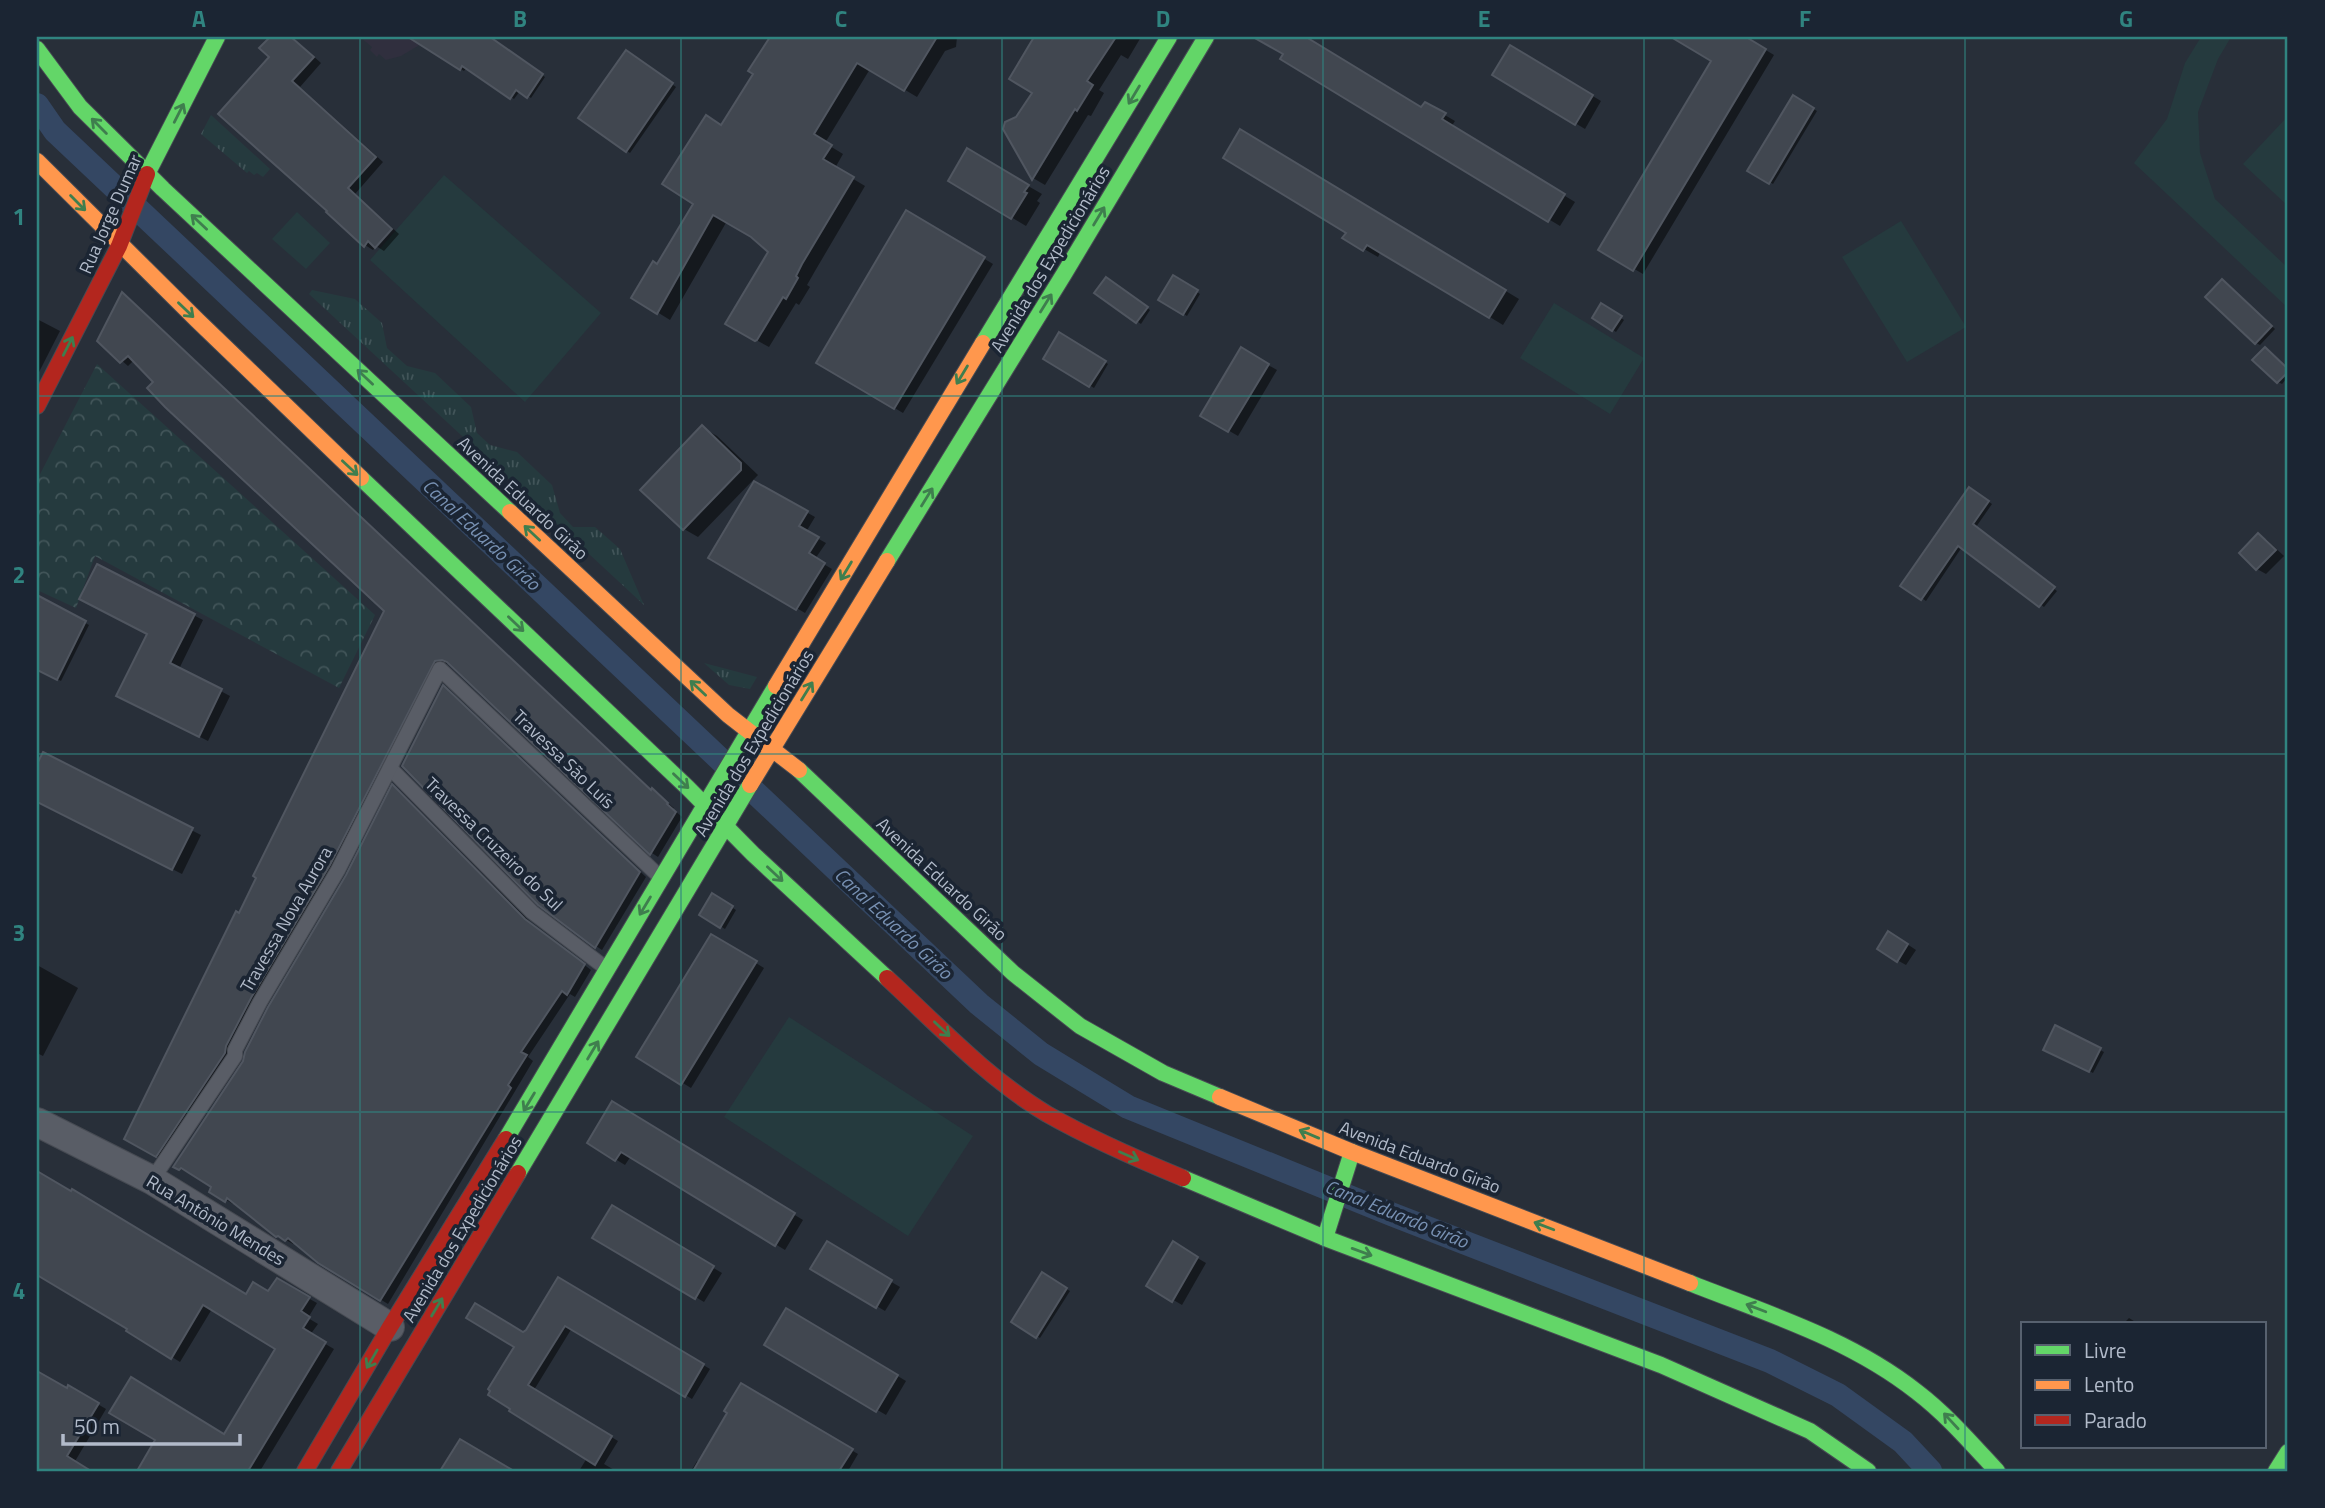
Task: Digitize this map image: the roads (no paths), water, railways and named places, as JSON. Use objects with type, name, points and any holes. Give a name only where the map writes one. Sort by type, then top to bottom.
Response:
[{"type":"main road","name":"Rua Jorge Dumar","points":[[37,406],[119,246],[147,174],[217,37]]},
{"type":"main road","name":"Avenida dos Expedicionários","points":[[339,1471],[772,749],[1051,265],[1169,37]]},
{"type":"main road","name":"Avenida dos Expedicionários","points":[[305,1471],[961,377],[1051,265],[1206,37]]},
{"type":"main road","name":"Avenida Eduardo Girão","points":[[37,49],[80,107],[147,174],[728,715],[794,765],[1013,973],[1080,1026],[1163,1073],[1350,1159],[1828,1337],[1905,1382],[1942,1412],[1997,1471]]},
{"type":"main road","points":[[37,161],[119,246],[276,399],[424,536],[726,827],[985,1068],[1046,1113],[1113,1148],[1325,1238],[1648,1360],[1745,1401],[1810,1431],[1868,1471]]},
{"type":"main road","points":[[1325,1238],[1350,1159]]},
{"type":"main road","points":[[2276,1471],[2288,1451]]},
{"type":"street","name":"Rua Antônio Mendes","points":[[37,1122],[152,1180],[390,1327]]},
{"type":"lane","name":"Travessa Nova Aurora","points":[[152,1180],[235,1056],[235,1050],[260,1002],[338,870],[440,669]]},
{"type":"lane","name":"Travessa São Luís","points":[[440,669],[661,878]]},
{"type":"lane","name":"Travessa Cruzeiro do Sul","points":[[390,768],[531,912],[607,969]]},
{"type":"waterway","name":"Canal Eduardo Girão","points":[[37,105],[55,131],[979,1004],[1041,1054],[1128,1107],[1391,1214],[1770,1361],[1838,1395],[1903,1442],[1930,1471]]}]
